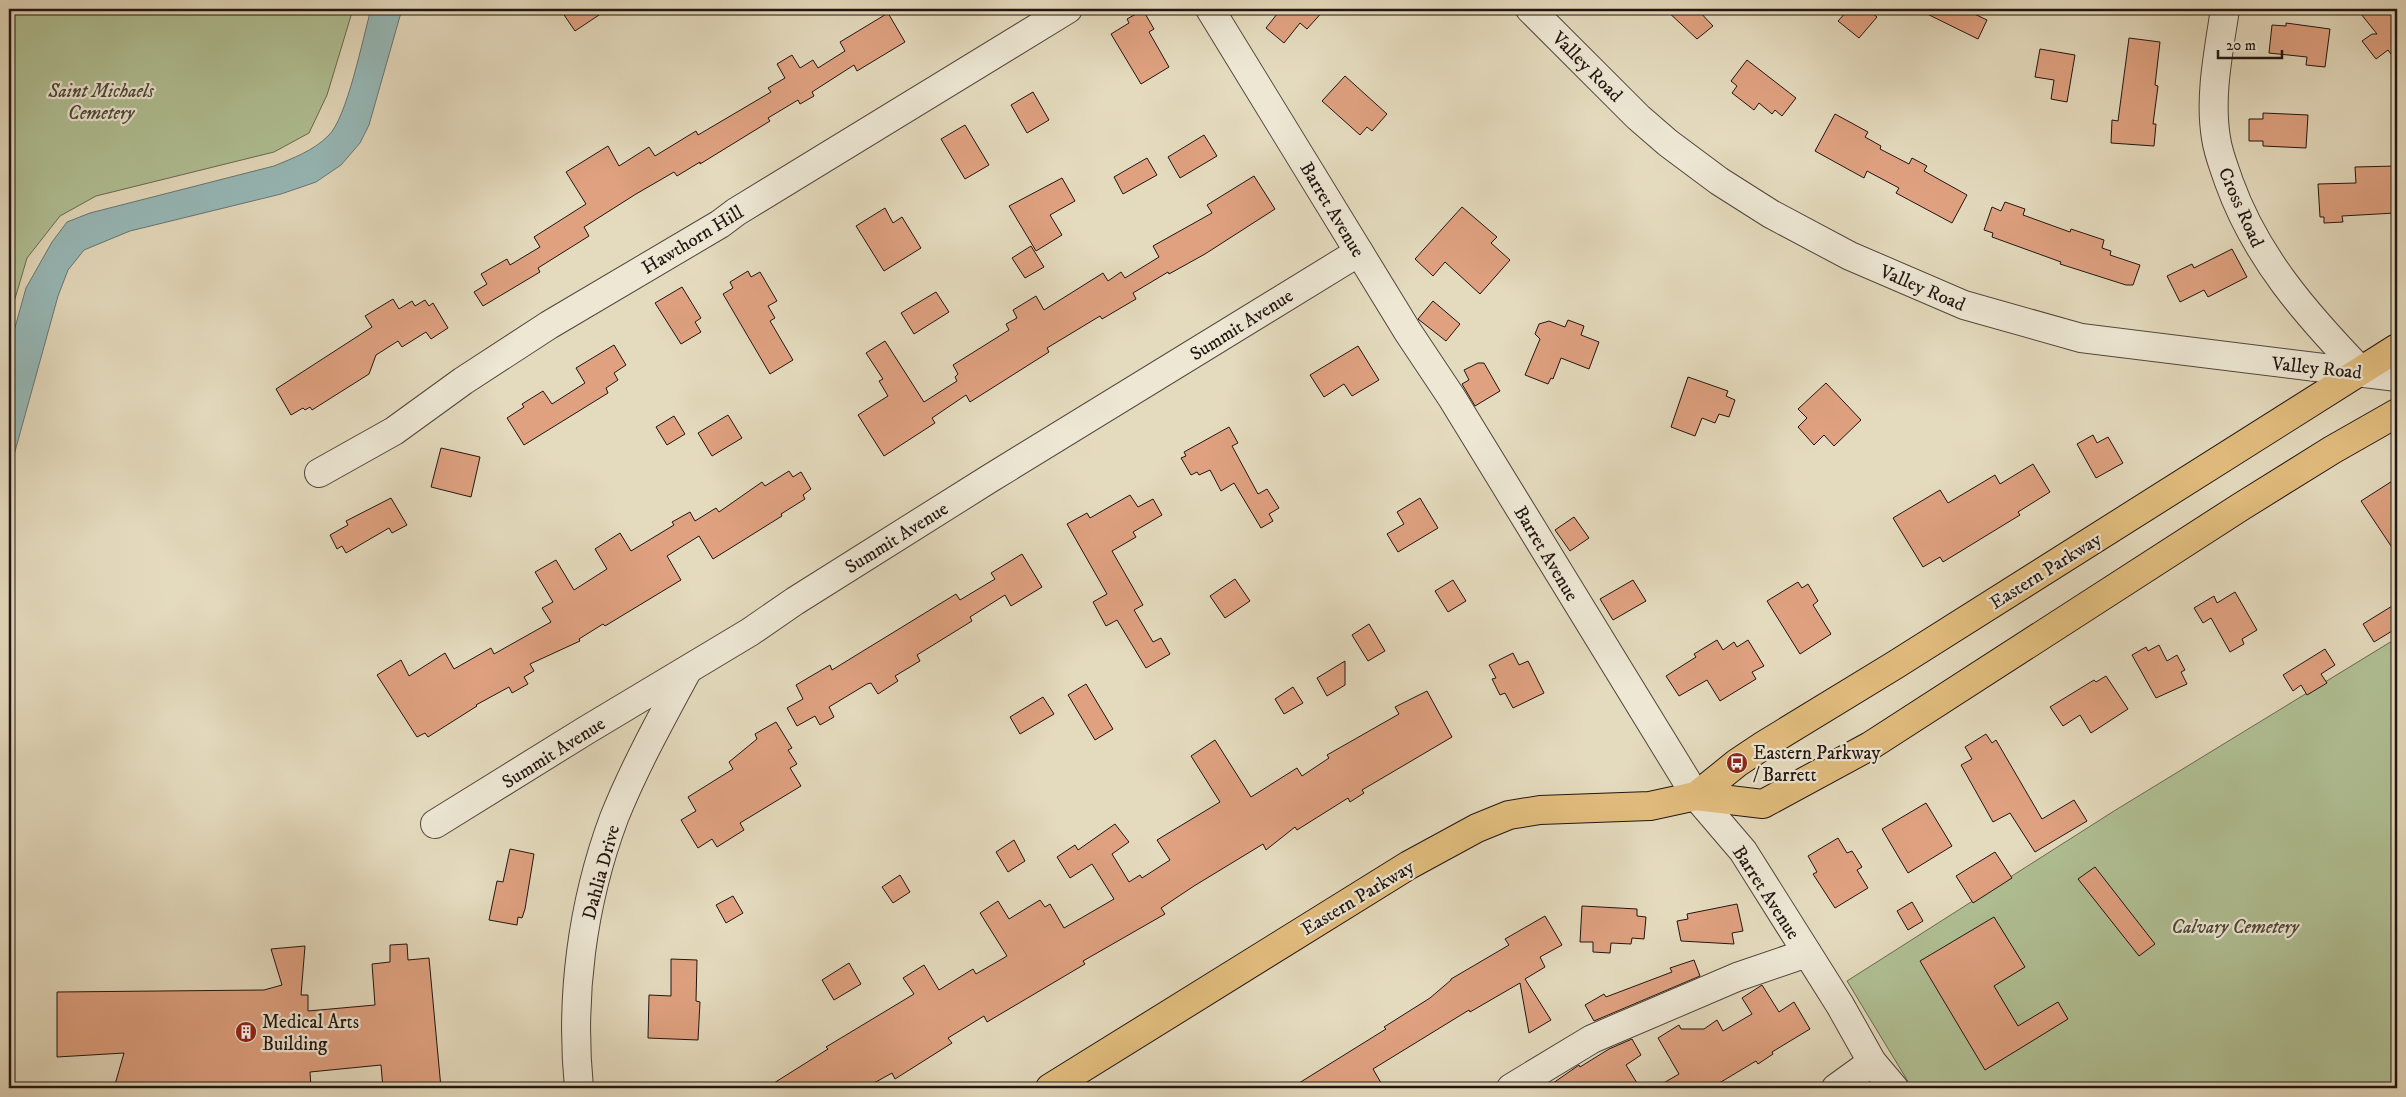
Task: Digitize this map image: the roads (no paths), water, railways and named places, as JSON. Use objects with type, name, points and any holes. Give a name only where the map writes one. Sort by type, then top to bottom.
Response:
[{"type":"main road","name":"Eastern Parkway","points":[[1696,796],[1737,763],[1764,745],[1896,665],[2397,348]]},
{"type":"main road","name":"Eastern Parkway","points":[[1050,1088],[1368,890],[1477,828],[1509,815],[1540,810],[1650,806],[1696,796],[1763,804],[1870,746],[2038,635],[2332,450],[2397,413]]},
{"type":"street","name":"Hawthorn Hill","points":[[319,473],[394,430],[463,381],[556,321],[720,224],[736,212],[1068,9]]},
{"type":"street","name":"Barret Avenue","points":[[1210,9],[1408,332],[1452,398],[1696,796],[1743,851],[1840,1005],[1872,1062],[1894,1088]]},
{"type":"street","name":"Valley Road","points":[[1530,9],[1638,117],[1668,143],[1719,181],[1771,214],[1850,256],[1964,305],[2081,338],[2306,367],[2361,371],[2397,377]]},
{"type":"street","name":"Cross Road","points":[[2225,9],[2215,78],[2214,123],[2220,155],[2238,206],[2265,257],[2309,316],[2361,371]]},
{"type":"street","name":"Summit Avenue","points":[[435,824],[585,731],[687,671],[980,484],[1359,252]]},
{"type":"street","name":"Dahlia Drive","points":[[579,1088],[575,1010],[583,937],[592,892],[614,818],[647,746],[687,671]]},
{"type":"street","points":[[1511,1088],[1592,1039],[1737,977],[1807,953]]},
{"type":"street","points":[[1836,1088],[1872,1062]]},
{"type":"water","points":[[371,9],[402,9],[369,125],[360,143],[341,165],[316,182],[281,194],[130,231],[84,250],[68,270],[58,296],[9,473],[9,349],[26,288],[52,242],[67,222],[90,213],[274,166],[316,146],[328,136],[342,113],[354,77]]},
{"type":"place","name":"Eastern Parkway / Barrett","points":[[1737,763]]},
{"type":"place","name":"Medical Arts Building","points":[[246,1032]]},
{"type":"park label","name":"Saint Michaels Cemetery","points":[[101,101]]},
{"type":"park label","name":"Calvary Cemetery","points":[[2235,926]]}]
